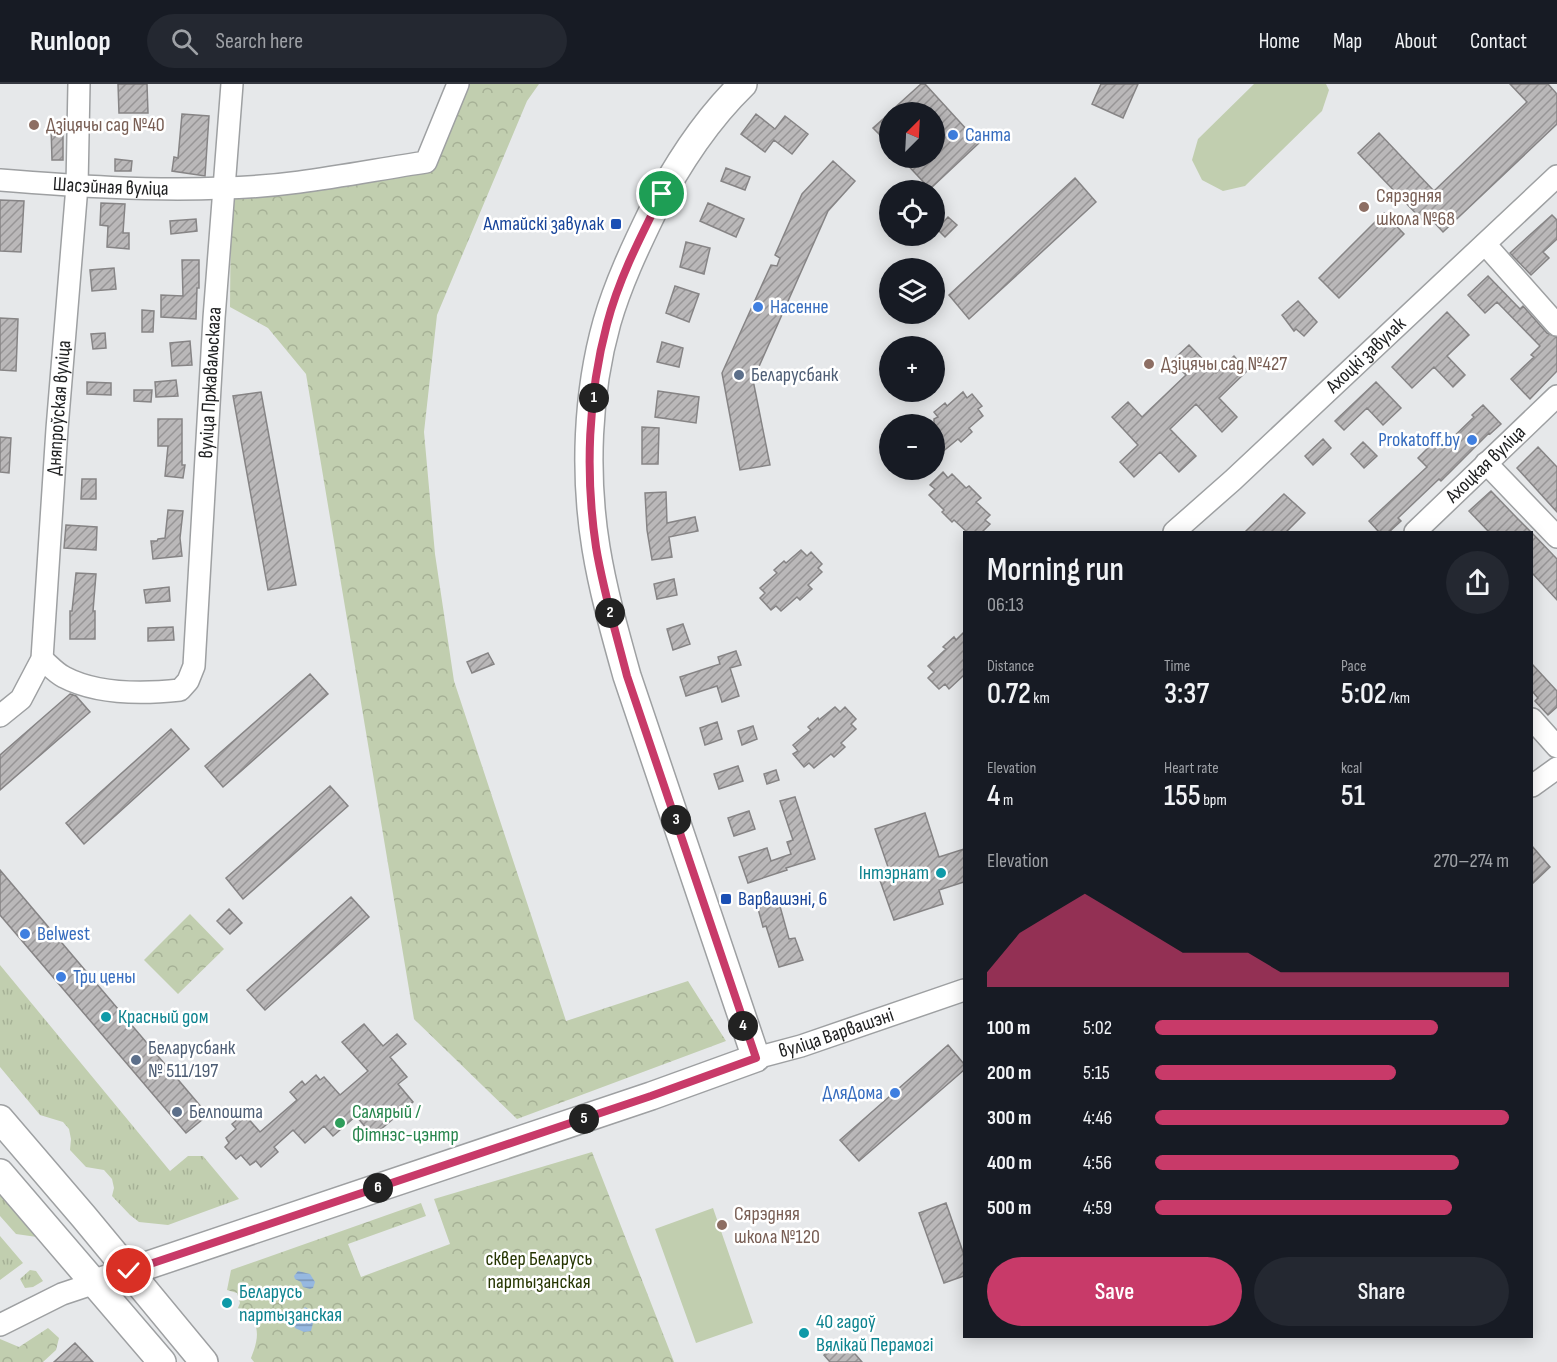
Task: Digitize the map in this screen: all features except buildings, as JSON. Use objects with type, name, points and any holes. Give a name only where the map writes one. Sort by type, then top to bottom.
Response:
[{"type":"main road","points":[[744,84],[733,94],[685,156],[631,255],[607,322],[590,433],[591,492],[596,547],[627,676],[756,1058]]},
{"type":"main road","name":"вуліца Варвашэні","points":[[95,1283],[651,1096],[756,1058]]},
{"type":"main road","points":[[0,1119],[204,1362]]},
{"type":"main road","points":[[0,1173],[162,1362]]},
{"type":"street","name":"Дняпроўская вуліца","points":[[0,716],[21,699],[42,659],[57,429],[77,186],[79,84]]},
{"type":"street","name":"вуліца Пржавальскага","points":[[42,659],[63,676],[84,685],[115,691],[157,693],[180,690],[188,681],[194,666],[223,188],[232,84]]},
{"type":"street","name":"Шасэйная вуліца","points":[[0,180],[77,186],[223,188],[298,182],[426,162],[458,84]]},
{"type":"street","name":"Ахоцкі завулак","points":[[1175,531],[1233,480],[1557,176]]},
{"type":"street","points":[[1485,244],[1557,325]]},
{"type":"street","name":"Ахоцкая вуліца","points":[[1416,531],[1557,396]]},
{"type":"street","points":[[1486,463],[1557,537]]},
{"type":"street","points":[[1533,720],[1557,747]]},
{"type":"street","points":[[1533,785],[1557,768]]},
{"type":"street","name":"вуліца Варвашэні","points":[[756,1058],[801,1046],[963,990]]},
{"type":"street","points":[[0,1325],[62,1294],[95,1283]]},
{"type":"green space","points":[[465,84],[539,84],[527,101],[437,315],[424,432],[435,554],[454,681],[566,1021],[688,981],[726,1041],[517,1119],[414,1019],[306,374],[268,328],[230,307],[231,200],[426,162]]},
{"type":"green space","points":[[1254,84],[1326,84],[1329,90],[1322,111],[1245,186],[1223,191],[1202,180],[1192,160],[1198,139]]},
{"type":"green space","points":[[190,914],[224,949],[178,994],[144,960]]},
{"type":"green space","points":[[0,965],[170,1171],[188,1156],[203,1156],[239,1199],[168,1225],[139,1222],[130,1215],[112,1196],[114,1188],[112,1179],[104,1170],[86,1167],[70,1150],[69,1129],[63,1122],[40,1115],[0,1067]]},
{"type":"green space","name":"сквер Беларусь партызанская","points":[[592,1152],[674,1362],[254,1362],[251,1358],[256,1343],[257,1329],[251,1318],[238,1308],[240,1303],[237,1293],[227,1290],[231,1270],[421,1203],[426,1216],[348,1244],[361,1277],[450,1244],[434,1199]]},
{"type":"green space","points":[[0,1194],[37,1237],[16,1234],[0,1216]]},
{"type":"green space","points":[[713,1208],[753,1323],[696,1343],[655,1229]]},
{"type":"green space","points":[[0,1236],[23,1263],[0,1280]]},
{"type":"green space","points":[[30,1270],[36,1271],[43,1281],[33,1287],[25,1288],[20,1279]]},
{"type":"green space","points":[[48,1328],[59,1338],[56,1350],[43,1362],[0,1362],[0,1339],[19,1347]]},
{"type":"water","points":[[298,1271],[310,1274],[315,1282],[313,1288],[303,1287],[301,1282],[295,1279],[294,1276]]},
{"type":"water","points":[[305,1307],[310,1310],[313,1323],[311,1331],[304,1332],[295,1328],[293,1320],[294,1315],[300,1313]]},
{"type":"place","name":"Дзіцячы сад №40","points":[[34,125]]},
{"type":"place","name":"Санта","points":[[953,135]]},
{"type":"place","name":"Сярэдняя школа №68","points":[[1364,207]]},
{"type":"place","name":"Алтайскі завулак","points":[[616,224]]},
{"type":"place","name":"Насенне","points":[[758,307]]},
{"type":"place","name":"Дзіцячы сад №427","points":[[1149,364]]},
{"type":"place","name":"Беларусбанк","points":[[739,375]]},
{"type":"place","name":"Prokatoff.by","points":[[1472,440]]},
{"type":"place","name":"Інтэрнат","points":[[941,873]]},
{"type":"place","name":"Варвашэні, 6","points":[[726,899]]},
{"type":"place","name":"Belwest","points":[[25,934]]},
{"type":"place","name":"Три цены","points":[[61,977]]},
{"type":"place","name":"Красный дом","points":[[106,1017]]},
{"type":"place","name":"Беларусбанк № 511/197","points":[[136,1060]]},
{"type":"place","name":"ДляДома","points":[[895,1093]]},
{"type":"place","name":"Белпошта","points":[[177,1112]]},
{"type":"place","name":"Салярый / Фітнэс-цэнтр","points":[[340,1123]]},
{"type":"place","name":"Сярэдняя школа №120","points":[[722,1225]]},
{"type":"place","name":"Беларусь партызанская","points":[[227,1303]]},
{"type":"place","name":"40 гадоў Вялікай Перамогі","points":[[804,1333]]},
{"type":"route","points":[[129,1271],[651,1096],[756,1058],[627,676],[596,547],[591,492],[590,433],[602,344],[607,322],[631,255],[662,194]]}]
